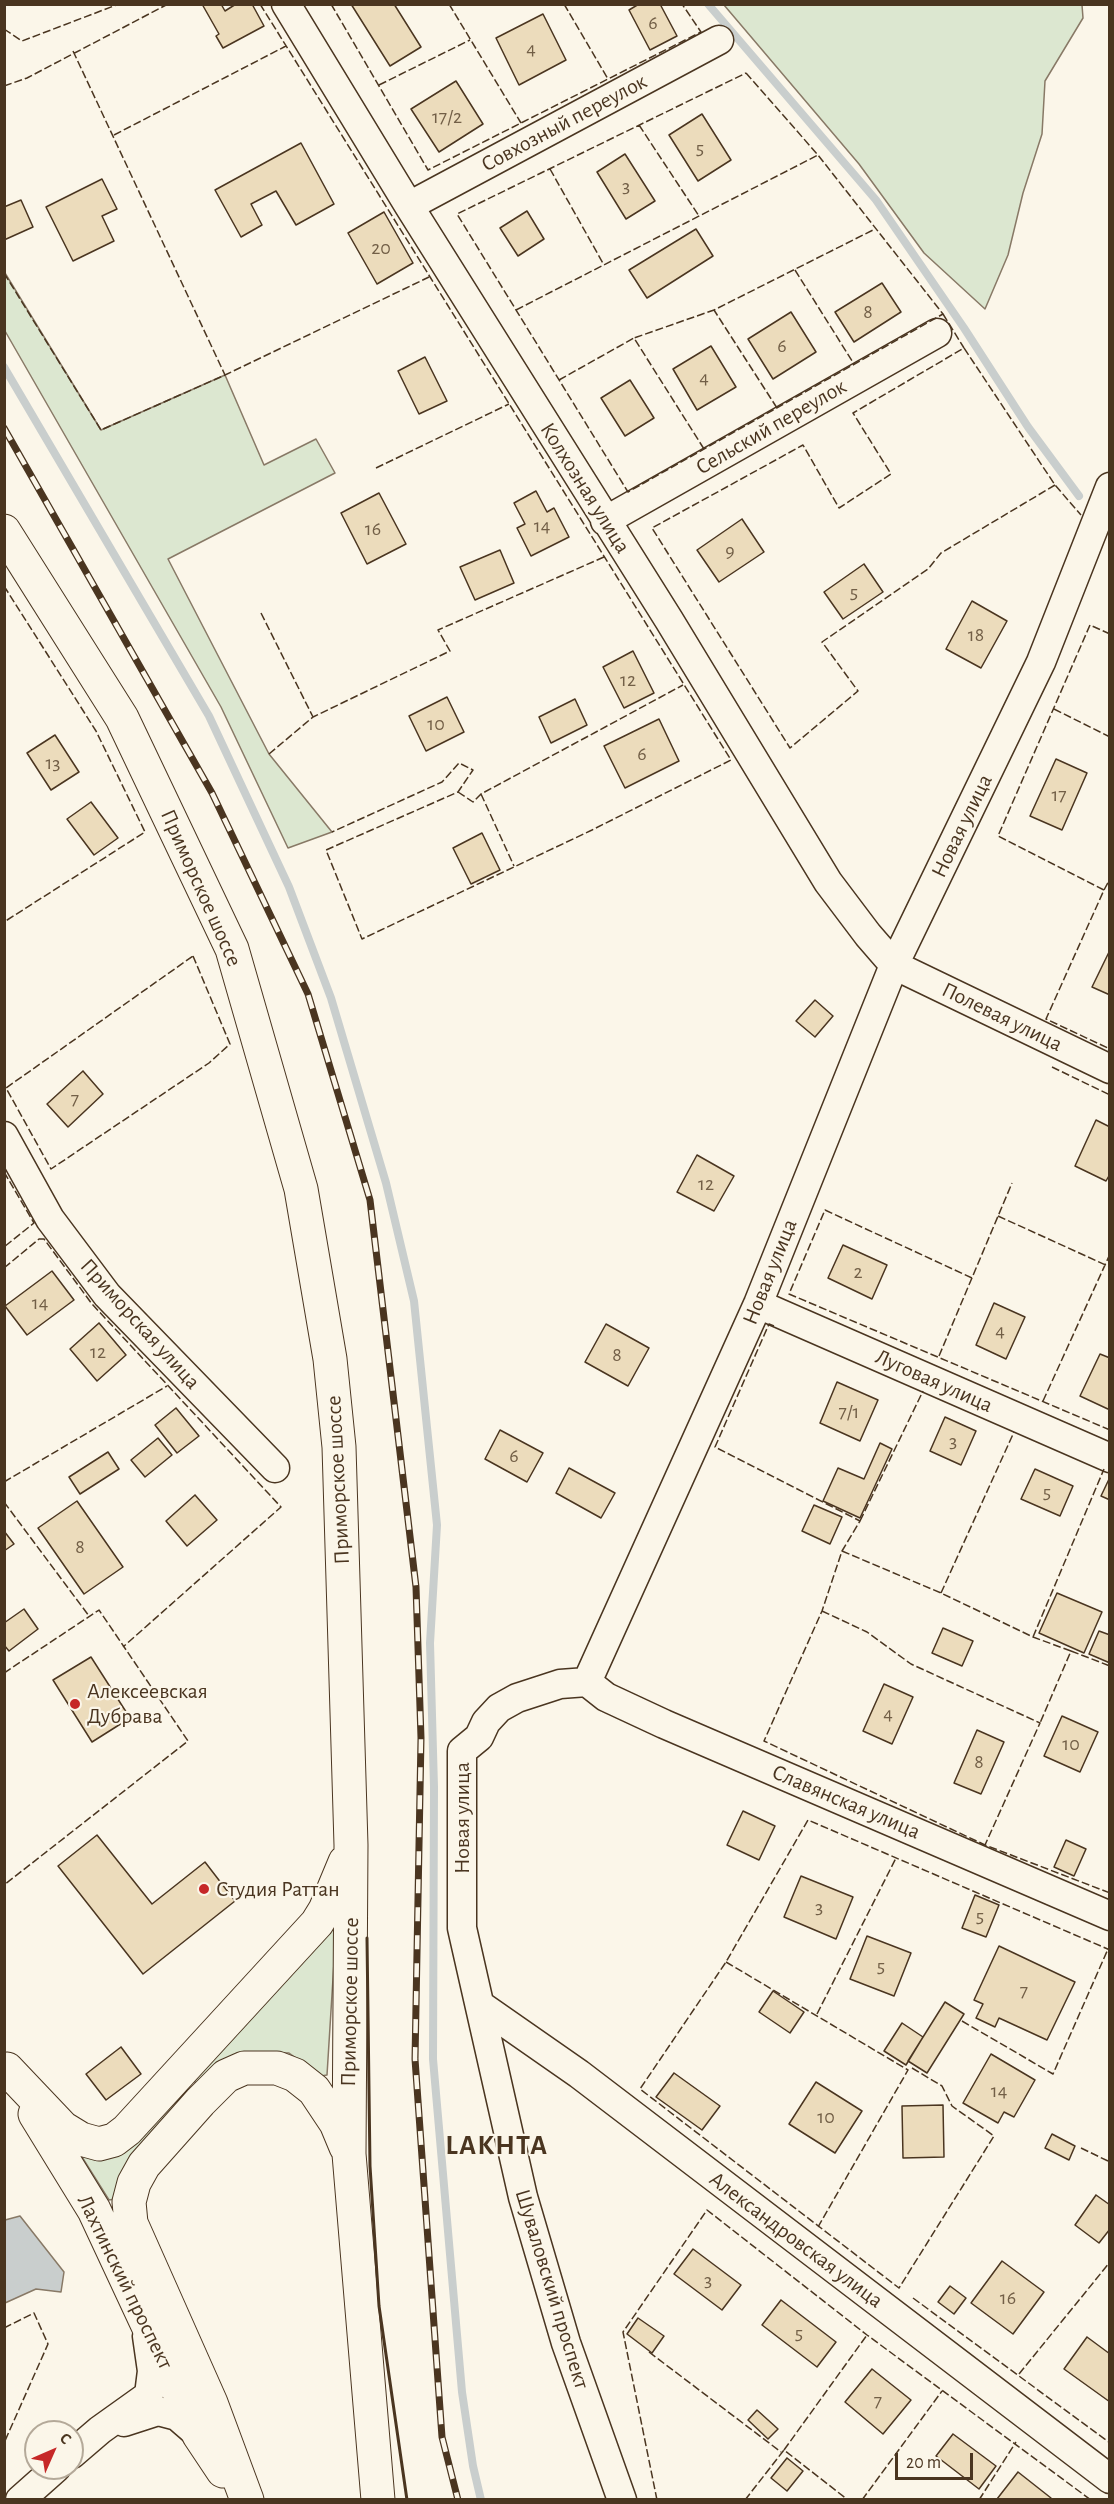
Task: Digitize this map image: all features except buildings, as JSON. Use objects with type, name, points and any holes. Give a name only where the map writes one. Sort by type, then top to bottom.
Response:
[{"type":"main road","name":"Приморское шоссе","points":[[4,531],[122,718],[232,949],[301,1189],[330,1359],[339,1447],[351,1845],[349,2154],[378,2499]]},
{"type":"main road","points":[[6,2067],[63,2128],[81,2139],[99,2144],[114,2140],[127,2130],[317,1923],[325,1910],[351,1845]]},
{"type":"main road","name":"Лахтинский проспект","points":[[6,2067],[94,2210],[144,2323],[198,2435],[245,2499]]},
{"type":"main road","points":[[245,2499],[211,2403],[131,2223],[129,2202],[134,2183],[144,2165],[200,2102],[226,2076],[244,2068],[277,2068],[295,2075],[314,2090],[336,2123],[349,2154]]},
{"type":"street","name":"Колхозная улица","points":[[286,4],[409,206],[669,620],[828,882],[894,965]]},
{"type":"street","name":"Совхозный переулок","points":[[409,206],[719,40]]},
{"type":"street","name":"Сельский переулок","points":[[605,521],[937,333]]},
{"type":"street","name":"Новая улица","points":[[480,2005],[462,1928],[462,1751],[479,1737],[486,1722],[499,1708],[518,1698],[560,1684],[586,1682],[758,1304],[894,965],[1041,662],[1110,488]]},
{"type":"street","name":"Полевая улица","points":[[894,965],[1110,1069]]},
{"type":"street","name":"Приморская улица","points":[[4,1136],[50,1219],[107,1295],[275,1468]]},
{"type":"street","name":"Луговая улица","points":[[758,1304],[1110,1458]]},
{"type":"street","name":"Славянская улица","points":[[586,1682],[606,1697],[664,1724],[1110,1916]]},
{"type":"street","name":"Александровская улица","points":[[480,2005],[579,2074],[1110,2479]]},
{"type":"street","name":"Шуваловский проспект","points":[[480,2005],[526,2209],[566,2343],[622,2499]]},
{"type":"street","points":[[84,2444],[149,2396],[152,2371],[144,2323]]},
{"type":"street","points":[[100,2430],[158,2411],[177,2416],[198,2435]]},
{"type":"street","points":[[20,2499],[42,2480]]},
{"type":"green space","points":[[724,5],[1082,5],[1083,18],[1045,81],[1042,134],[1023,193],[1008,255],[985,309],[924,253],[859,164]]},
{"type":"green space","points":[[5,273],[101,430],[225,375],[264,465],[316,439],[335,473],[168,559],[269,754],[332,832],[288,848],[221,707],[5,331]]},
{"type":"green space","points":[[331,1926],[336,1930],[327,2075],[321,2076],[289,2053],[256,2052],[198,2085],[191,2078]]},
{"type":"green space","points":[[179,2093],[184,2099],[115,2199],[109,2200],[82,2157]]},
{"type":"shaded area","points":[[20,2216],[64,2272],[61,2292],[36,2289],[5,2303],[5,2220]]},
{"type":"waterway","points":[[708,4],[876,200],[964,328],[1028,427],[1079,496]]},
{"type":"waterway","points":[[4,367],[209,716],[289,887],[331,998],[386,1183],[414,1301],[437,1525],[430,1643],[434,1787],[433,2059],[462,2392],[473,2466],[481,2500]]},
{"type":"railway","points":[[4,428],[212,793],[308,994],[370,1200],[416,1587],[421,1738],[415,2059],[442,2437],[458,2500]]},
{"type":"fence","points":[[4,29],[22,41],[119,4]]},
{"type":"fence","points":[[4,86],[27,78],[168,4]]},
{"type":"fence","points":[[260,4],[731,760],[592,830],[362,939],[326,850],[458,792],[473,770],[459,763],[442,782],[332,832]]},
{"type":"fence","points":[[331,4],[428,170],[701,32],[682,4]]},
{"type":"fence","points":[[449,4],[521,123]]},
{"type":"fence","points":[[564,4],[608,79]]},
{"type":"fence","points":[[379,85],[470,40]]},
{"type":"fence","points":[[114,135],[286,46]]},
{"type":"fence","points":[[73,51],[225,375]]},
{"type":"fence","points":[[746,73],[818,155],[943,314],[628,492],[457,214],[746,73]]},
{"type":"fence","points":[[639,125],[699,216]]},
{"type":"fence","points":[[516,310],[818,155]]},
{"type":"fence","points":[[550,169],[604,265]]},
{"type":"fence","points":[[777,408],[714,310],[875,229]]},
{"type":"fence","points":[[795,270],[854,364]]},
{"type":"fence","points":[[4,273],[101,430],[225,375],[429,277]]},
{"type":"fence","points":[[704,449],[634,338],[714,310]]},
{"type":"fence","points":[[943,314],[964,348]]},
{"type":"fence","points":[[559,380],[634,338]]},
{"type":"fence","points":[[1055,485],[941,553],[928,569],[822,642],[858,691],[790,748],[652,528],[803,445],[839,508],[891,474],[853,413],[964,348],[1055,485],[1081,515]]},
{"type":"fence","points":[[376,468],[509,404]]},
{"type":"fence","points":[[269,754],[313,717],[450,651],[438,630],[604,557]]},
{"type":"fence","points":[[4,586],[96,731],[145,832],[4,922]]},
{"type":"fence","points":[[261,613],[313,717]]},
{"type":"fence","points":[[1110,634],[1090,625],[998,836],[1104,890],[1046,1019],[1110,1049]]},
{"type":"fence","points":[[458,792],[473,802],[481,794],[683,685]]},
{"type":"fence","points":[[1054,709],[1110,737]]},
{"type":"fence","points":[[481,794],[514,866]]},
{"type":"fence","points":[[1104,890],[1110,879]]},
{"type":"fence","points":[[193,956],[230,1044],[209,1063],[51,1169],[6,1088],[193,956]]},
{"type":"fence","points":[[1052,1067],[1110,1095]]},
{"type":"fence","points":[[4,1172],[34,1223],[4,1247]]},
{"type":"fence","points":[[939,1356],[1012,1183]]},
{"type":"fence","points":[[972,1278],[825,1210],[789,1294],[1110,1430]]},
{"type":"fence","points":[[998,1216],[1110,1267]]},
{"type":"fence","points":[[4,1268],[39,1239],[44,1239],[92,1304],[281,1507],[123,1647]]},
{"type":"fence","points":[[1043,1401],[1110,1254]]},
{"type":"fence","points":[[774,1326],[769,1324],[715,1447],[860,1521],[842,1551],[822,1611],[764,1741],[985,1845],[1110,1893]]},
{"type":"fence","points":[[4,1482],[167,1386]]},
{"type":"fence","points":[[860,1521],[923,1391]]},
{"type":"fence","points":[[941,1593],[1014,1432]]},
{"type":"fence","points":[[1033,1637],[1104,1469]]},
{"type":"fence","points":[[4,1502],[89,1616]]},
{"type":"fence","points":[[842,1551],[941,1593],[1033,1637],[1071,1651],[1040,1723]]},
{"type":"fence","points":[[4,1673],[99,1610],[188,1741],[4,1885]]},
{"type":"fence","points":[[822,1611],[867,1632],[911,1664],[1040,1723],[985,1845]]},
{"type":"fence","points":[[1071,1651],[1110,1666]]},
{"type":"fence","points":[[912,2068],[942,2086],[952,2106],[994,2136],[899,2288],[640,2089],[726,1962],[808,1820],[1110,1950]]},
{"type":"fence","points":[[817,2014],[896,1858]]},
{"type":"fence","points":[[962,2021],[1053,2074],[1108,1949]]},
{"type":"fence","points":[[726,1962],[908,2070],[818,2227]]},
{"type":"fence","points":[[1081,2148],[1110,2162]]},
{"type":"fence","points":[[657,2500],[623,2332],[707,2210],[867,2335],[1091,2500]]},
{"type":"fence","points":[[1019,2374],[1110,2262]]},
{"type":"fence","points":[[913,2298],[1110,2443]]},
{"type":"fence","points":[[4,2328],[34,2313],[48,2344],[4,2443]]},
{"type":"fence","points":[[784,2450],[867,2335]]},
{"type":"fence","points":[[649,2352],[781,2452]]},
{"type":"fence","points":[[862,2500],[942,2391]]},
{"type":"fence","points":[[979,2500],[1016,2442]]},
{"type":"fence","points":[[745,2500],[784,2450],[848,2500]]},
{"type":"wall","points":[[367,1938],[370,2166],[379,2306],[407,2500]]},
{"type":"place","name":"Алексеевская Дубрава","points":[[75,1704]]},
{"type":"place","name":"Студия Раттан","points":[[204,1889]]},
{"type":"district","name":"LAKHTA","points":[[497,2146]]}]
